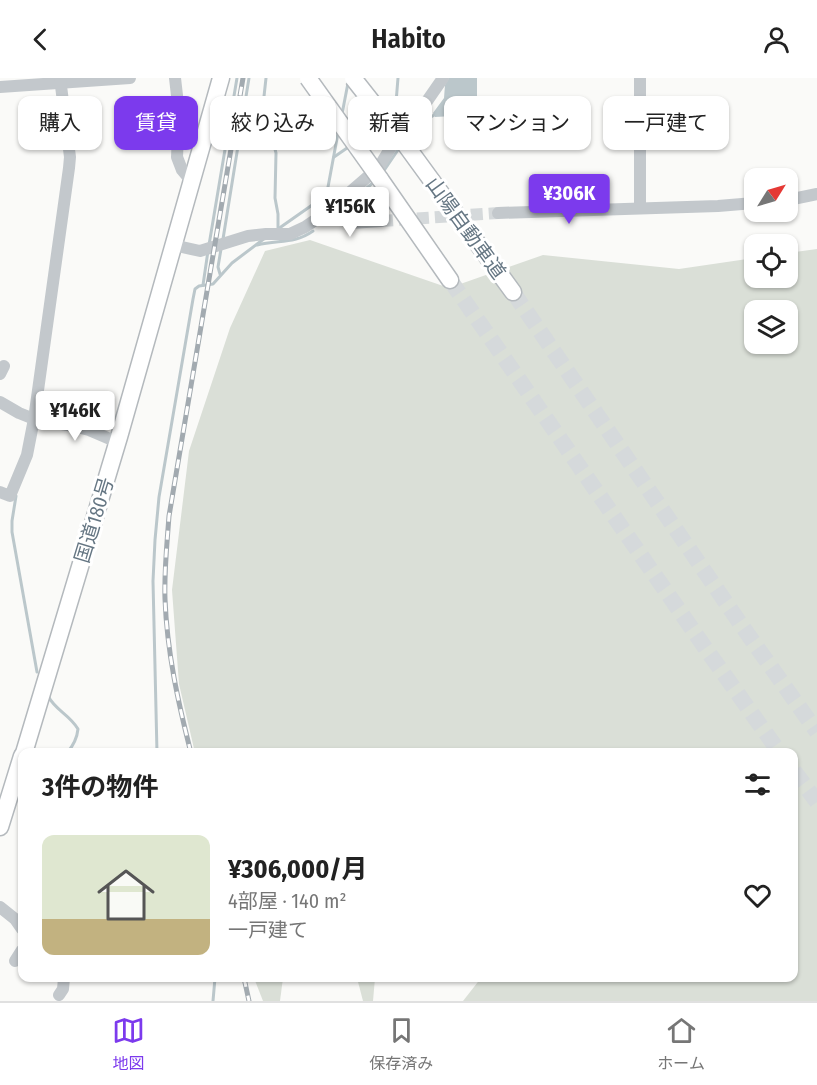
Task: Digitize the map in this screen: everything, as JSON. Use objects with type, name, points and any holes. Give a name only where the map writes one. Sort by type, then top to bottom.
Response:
[{"type":"highway","name":"国道180号","points":[[25,748],[117,442],[221,78]]},
{"type":"highway","points":[[308,78],[450,280]]},
{"type":"highway","name":"山陽自動車道","points":[[353,78],[405,144],[513,292]]},
{"type":"highway","name":"国道180号","points":[[0,827],[18,771]]},
{"type":"street","points":[[0,87],[130,78]]},
{"type":"street","points":[[175,78],[179,112],[177,157],[182,170],[192,182]]},
{"type":"street","points":[[173,245],[200,251],[248,236],[298,231],[327,212],[379,167],[400,132],[425,104],[443,78]]},
{"type":"street","points":[[640,78],[640,208]]},
{"type":"street","points":[[0,492],[10,496],[27,454],[37,419],[70,157],[61,81]]},
{"type":"street","points":[[798,198],[817,194]]},
{"type":"street","points":[[498,213],[744,204]]},
{"type":"street","points":[[327,212],[351,223],[381,221]]},
{"type":"street","points":[[0,402],[19,413],[89,430],[117,442]]},
{"type":"street","points":[[0,907],[18,919]]},
{"type":"street","points":[[59,995],[64,982]]},
{"type":"shaded area","points":[[449,78],[477,78],[477,96],[444,96],[445,85]]},
{"type":"shaded area","points":[[444,98],[444,117],[435,117],[433,113]]},
{"type":"shaded area","points":[[310,240],[449,288],[543,255],[679,269],[744,259],[744,288],[798,288],[798,252],[817,249],[817,1001],[463,1001],[478,982],[798,982],[798,748],[194,748],[179,684],[172,590],[189,451],[230,328],[265,251]]},
{"type":"shaded area","points":[[256,982],[282,982],[280,1001],[263,1001]]},
{"type":"shaded area","points":[[358,982],[375,982],[373,1001],[363,1001]]},
{"type":"waterway","points":[[209,245],[237,78]]},
{"type":"waterway","points":[[223,239],[249,78]]},
{"type":"waterway","points":[[266,78],[260,133],[271,143],[276,153],[275,198],[278,229]]},
{"type":"waterway","points":[[397,96],[398,78]]},
{"type":"waterway","points":[[342,114],[348,83]]},
{"type":"waterway","points":[[432,116],[436,114]]},
{"type":"waterway","points":[[278,229],[325,196],[338,133]]},
{"type":"waterway","points":[[334,157],[348,147]]},
{"type":"waterway","points":[[383,172],[398,150]]},
{"type":"waterway","points":[[348,204],[375,181]]},
{"type":"waterway","points":[[257,245],[292,240],[313,231]]},
{"type":"waterway","points":[[157,748],[153,581],[155,540],[159,497],[195,289],[199,286],[213,284],[232,263],[265,238]]},
{"type":"waterway","points":[[220,274],[218,267],[221,249]]},
{"type":"waterway","points":[[203,285],[208,251]]},
{"type":"waterway","points":[[16,496],[12,532],[37,672]]},
{"type":"waterway","points":[[48,696],[78,729],[70,748]]},
{"type":"waterway","points":[[213,1001],[215,982]]},
{"type":"tunnel","points":[[381,221],[498,213]]},
{"type":"tunnel","points":[[450,280],[776,748]]},
{"type":"tunnel","points":[[513,292],[817,732]]},
{"type":"tunnel","points":[[798,776],[817,802]]},
{"type":"railway","points":[[190,748],[178,696],[166,619],[165,589],[169,516],[243,78]]},
{"type":"railway","points":[[245,982],[249,1001]]}]
